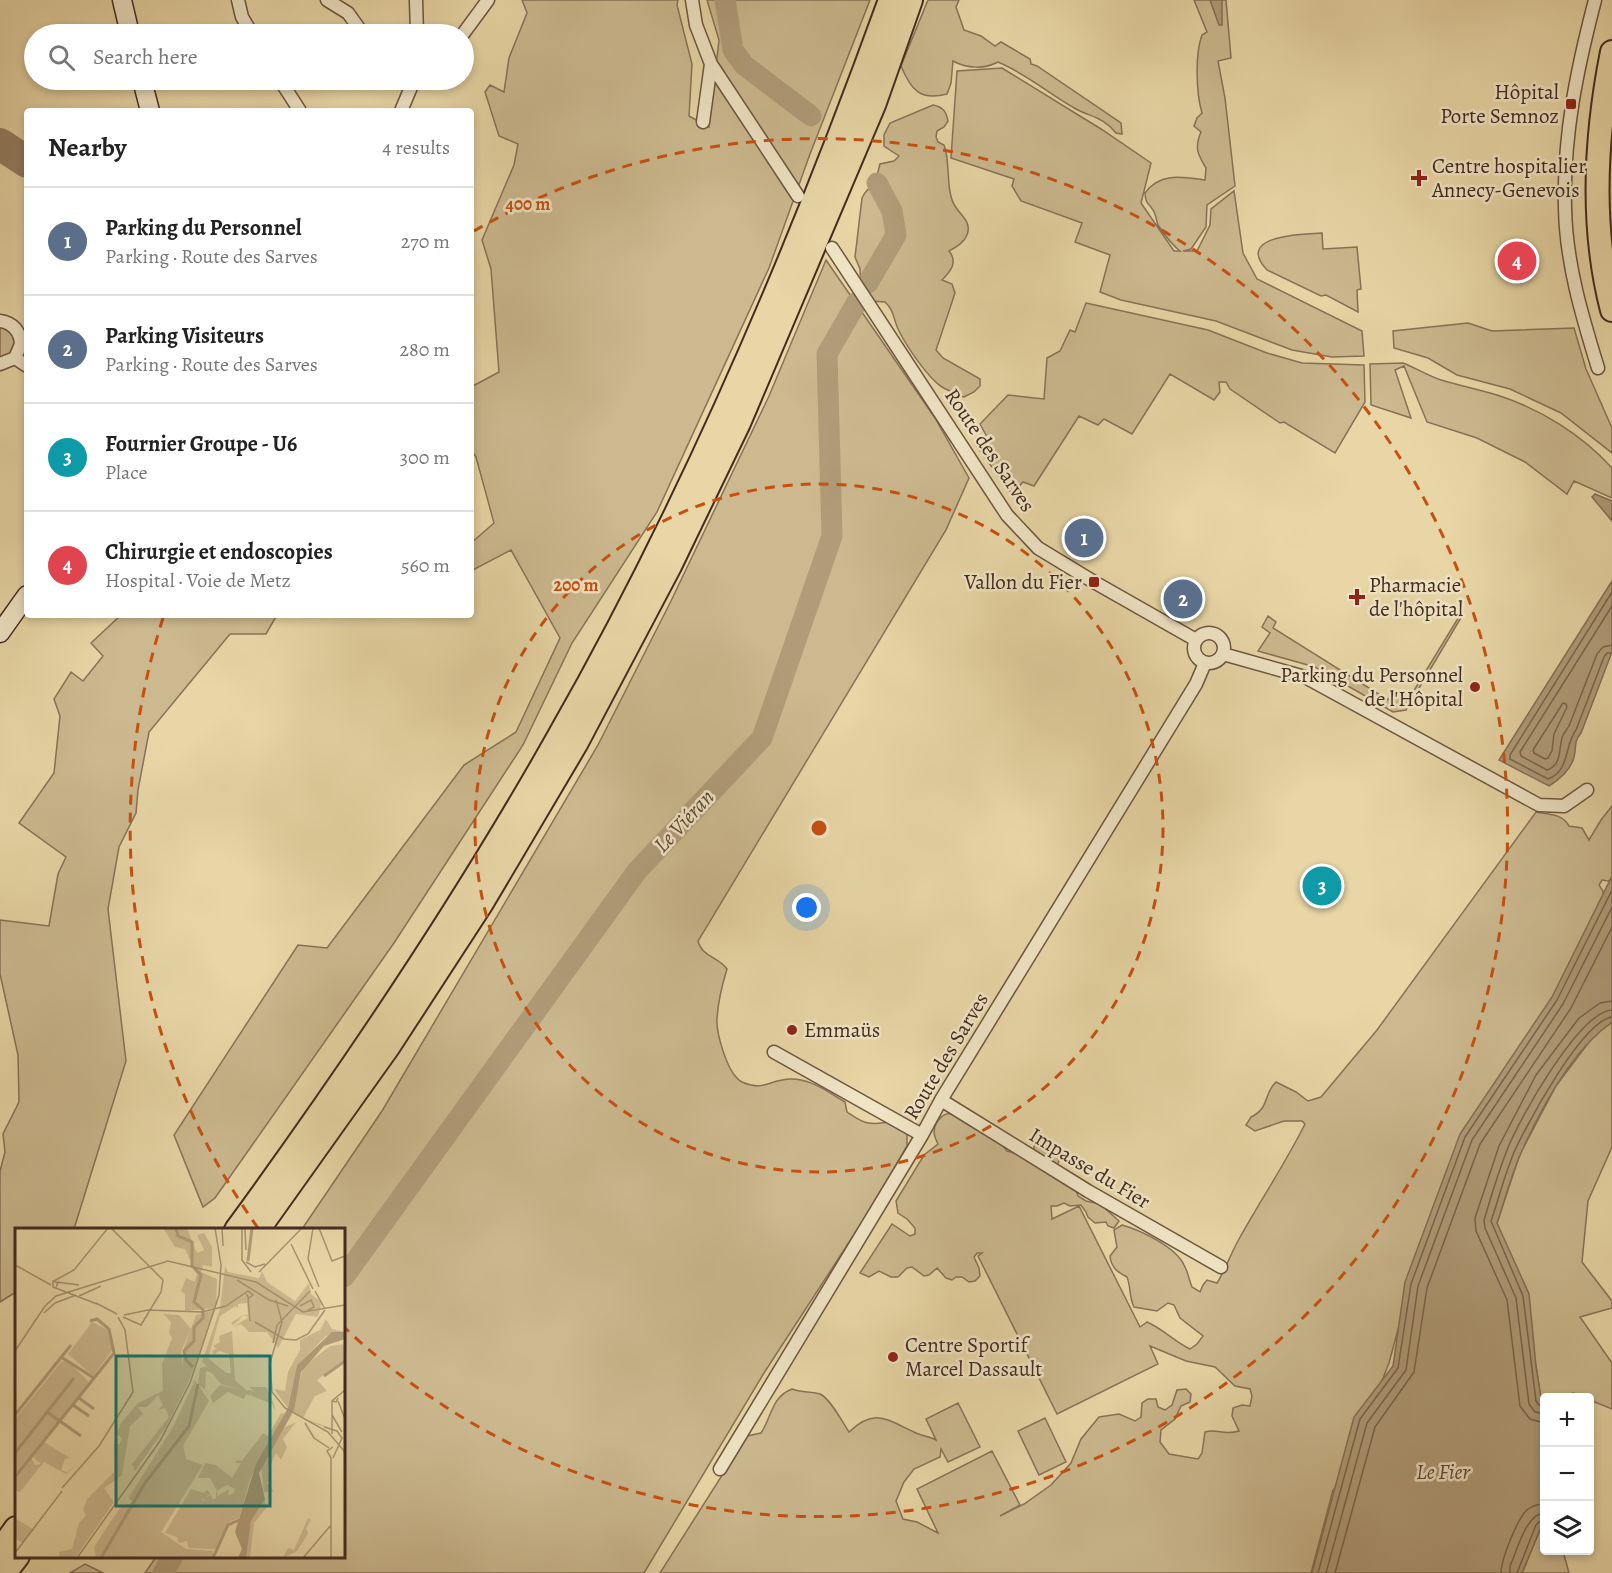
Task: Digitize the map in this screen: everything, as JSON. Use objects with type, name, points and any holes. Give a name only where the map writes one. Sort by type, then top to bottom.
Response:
[{"type":"highway","points":[[237,1228],[376,1033],[464,896],[560,735],[656,555],[722,417],[777,288],[855,98],[890,0]]},
{"type":"highway","points":[[259,1228],[389,1046],[482,903],[576,744],[670,566],[739,423],[874,105],[911,0]]},
{"type":"highway","points":[[1612,52],[1602,114],[1597,188],[1602,264],[1612,310]]},
{"type":"highway","points":[[0,1550],[15,1529]]},
{"type":"highway","points":[[5,1573],[17,1558]]},
{"type":"main road","points":[[122,0],[128,24]]},
{"type":"main road","points":[[145,90],[149,108]]},
{"type":"main road","points":[[0,633],[24,599]]},
{"type":"street","points":[[238,0],[246,24]]},
{"type":"street","points":[[327,0],[348,13],[356,24]]},
{"type":"street","points":[[416,0],[417,24]]},
{"type":"street","points":[[470,24],[488,0]]},
{"type":"street","points":[[692,0],[696,25],[711,64],[798,196]]},
{"type":"street","points":[[1595,0],[1569,114],[1565,148],[1564,209],[1570,259],[1581,313],[1598,368]]},
{"type":"street","points":[[703,122],[711,64]]},
{"type":"street","points":[[286,90],[298,108]]},
{"type":"street","points":[[404,106],[410,90]]},
{"type":"street","name":"Route des Sarves","points":[[832,248],[1007,515],[1038,548],[1196,640]]},
{"type":"street","points":[[0,321],[11,325],[16,330],[20,339],[21,353],[9,362],[0,364]]},
{"type":"street","points":[[1207,633],[1217,635],[1223,643],[1223,654],[1218,661],[1205,663],[1199,660],[1195,654],[1196,640],[1207,633]]},
{"type":"street","points":[[1223,654],[1305,677],[1539,805],[1564,806],[1587,790]]},
{"type":"street","name":"Route des Sarves","points":[[720,1469],[941,1100],[1196,684],[1205,663]]},
{"type":"street","points":[[774,1052],[922,1135]]},
{"type":"street","name":"Impasse du Fier","points":[[941,1100],[1088,1191],[1221,1267]]},
{"type":"shaded area","points":[[522,0],[678,0],[677,5],[692,64],[689,116],[709,127],[719,40],[707,0],[870,0],[810,154],[769,268],[657,512],[572,643],[523,745],[394,943],[215,1198],[203,1207],[174,1135],[298,945],[327,948],[464,765],[516,732],[560,638],[511,550],[474,569],[474,540],[494,523],[474,454],[474,385],[499,372],[491,269],[482,240],[514,165],[518,144],[499,136],[485,92],[490,85],[504,92],[509,58],[527,13]]},
{"type":"shaded area","points":[[928,0],[959,0],[956,7],[964,30],[981,36],[995,46],[1001,42],[1030,59],[1031,64],[1121,123],[1122,134],[1116,133],[1102,121],[1076,109],[1019,72],[998,62],[976,67],[964,66],[953,61],[951,83],[947,94],[930,96],[918,92],[901,66]]},
{"type":"shaded area","points":[[1194,0],[1226,0],[1231,58],[1218,61],[1225,98],[1235,186],[1207,205],[1206,227],[1191,249],[1183,251],[1197,251],[1210,225],[1211,209],[1234,191],[1243,253],[1257,279],[1362,331],[1364,356],[1332,357],[1292,350],[1216,321],[1121,300],[1100,292],[1110,255],[1075,242],[1082,223],[1021,201],[1012,186],[1014,179],[951,158],[957,71],[1002,68],[1151,163],[1141,203],[1174,251],[1180,251],[1158,225],[1145,193],[1151,186],[1165,179],[1180,177],[1205,180],[1206,168],[1197,147],[1201,132],[1194,126],[1202,113],[1198,95],[1197,63],[1202,35],[1207,32]]},
{"type":"shaded area","points":[[933,105],[942,108],[948,121],[937,131],[936,137],[938,142],[944,145],[946,152],[952,199],[968,226],[964,240],[949,251],[953,263],[942,280],[952,284],[955,293],[936,350],[943,358],[980,379],[980,386],[964,397],[936,383],[924,370],[903,338],[891,309],[885,302],[869,301],[861,288],[860,269],[855,257],[862,198],[875,181],[880,164],[894,161],[899,156],[884,146],[884,135],[890,123]]},
{"type":"shaded area","points":[[1322,233],[1323,249],[1357,247],[1361,289],[1357,290],[1358,312],[1326,295],[1321,296],[1267,270],[1259,258],[1259,250],[1265,243],[1275,239]]},
{"type":"shaded area","points":[[826,260],[935,418],[969,478],[946,530],[698,941],[707,954],[727,969],[719,1000],[717,1025],[726,1060],[739,1080],[755,1086],[791,1079],[823,1088],[845,1102],[847,1112],[860,1120],[875,1124],[888,1122],[896,1124],[907,1134],[907,1146],[870,1210],[764,1373],[644,1573],[145,1573],[155,1558],[345,1558],[345,1228],[303,1228],[382,1111],[598,745],[670,603],[769,396]]},
{"type":"shaded area","points":[[1086,303],[1208,330],[1267,353],[1302,363],[1364,365],[1365,402],[1335,453],[1284,422],[1280,423],[1230,389],[1226,382],[1219,382],[1220,392],[1214,400],[1170,374],[1132,434],[1104,419],[1098,425],[1079,416],[1034,486],[1023,482],[1012,494],[975,444],[986,435],[980,424],[1008,395],[1044,399],[1047,358],[1060,351],[1070,330],[1075,332]]},
{"type":"shaded area","points":[[1468,323],[1492,331],[1574,328],[1586,369],[1612,428],[1612,453],[1561,413],[1510,389],[1457,375],[1428,358],[1394,348],[1393,331]]},
{"type":"shaded area","points":[[0,327],[11,331],[16,340],[12,354],[0,359]]},
{"type":"shaded area","points":[[1403,363],[1441,380],[1516,402],[1546,416],[1574,434],[1612,468],[1612,498],[1574,481],[1567,494],[1525,462],[1477,438],[1427,422],[1404,366],[1395,370],[1411,418],[1371,405],[1370,364]]},
{"type":"shaded area","points":[[1460,615],[1462,616],[1406,710],[1393,712],[1315,667],[1258,651],[1270,633],[1262,627],[1268,616],[1276,622],[1273,628],[1388,700],[1393,693],[1407,702]]},
{"type":"shaded area","points":[[118,618],[275,618],[266,634],[230,634],[149,732],[136,813],[119,847],[108,909],[126,1061],[74,1228],[15,1228],[15,1293],[0,1302],[0,1171],[5,1152],[3,1134],[19,1102],[18,1055],[0,974],[0,920],[49,926],[58,874],[66,857],[19,823],[54,773],[60,716],[54,699],[71,672],[83,681],[103,656],[91,643]]},
{"type":"shaded area","points":[[1612,806],[1612,879],[1602,880],[1599,885],[1603,891],[1603,900],[1400,1322],[1389,1363],[1344,1477],[1333,1490],[1311,1573],[660,1573],[747,1436],[761,1433],[776,1402],[792,1389],[824,1396],[849,1432],[866,1420],[881,1418],[936,1440],[926,1419],[958,1403],[980,1447],[948,1462],[941,1449],[940,1457],[914,1469],[904,1482],[896,1501],[903,1519],[917,1522],[938,1533],[917,1489],[992,1451],[1020,1505],[1000,1516],[1024,1504],[1051,1485],[1071,1463],[1081,1439],[1099,1417],[1119,1414],[1135,1421],[1141,1417],[1142,1403],[1148,1399],[1156,1399],[1158,1407],[1165,1410],[1172,1405],[1177,1390],[1186,1389],[1191,1394],[1190,1402],[1181,1406],[1175,1419],[1161,1430],[1160,1442],[1169,1454],[1198,1459],[1202,1453],[1205,1432],[1239,1431],[1232,1416],[1233,1408],[1242,1405],[1250,1406],[1252,1396],[1250,1389],[1235,1386],[1215,1367],[1186,1361],[1150,1346],[1158,1364],[1057,1414],[978,1256],[982,1253],[977,1253],[974,1257],[980,1276],[975,1281],[969,1282],[962,1277],[952,1280],[946,1278],[937,1268],[924,1276],[912,1267],[907,1268],[898,1277],[891,1277],[879,1271],[869,1277],[860,1273],[892,1224],[910,1236],[915,1234],[915,1228],[898,1213],[896,1201],[924,1155],[938,1144],[934,1133],[937,1122],[946,1114],[960,1116],[983,1129],[1007,1151],[1027,1156],[1032,1154],[1035,1144],[1041,1142],[1055,1147],[1059,1155],[1057,1166],[1075,1188],[1078,1196],[1086,1201],[1100,1204],[1119,1221],[1114,1228],[1108,1226],[1106,1222],[1095,1223],[1088,1217],[1081,1205],[1070,1206],[1064,1203],[1051,1206],[1052,1219],[1079,1206],[1140,1327],[1147,1322],[1190,1349],[1203,1336],[1180,1318],[1174,1305],[1168,1303],[1157,1311],[1134,1307],[1127,1277],[1115,1269],[1111,1260],[1110,1256],[1117,1247],[1114,1230],[1122,1225],[1166,1246],[1180,1258],[1192,1287],[1200,1292],[1207,1280],[1217,1283],[1238,1241],[1305,1124],[1302,1121],[1284,1121],[1255,1131],[1246,1125],[1264,1105],[1269,1091],[1276,1082],[1308,1101],[1321,1097],[1377,1030],[1536,812],[1559,817],[1569,826],[1582,828],[1589,840]]},
{"type":"shaded area","points":[[1612,1022],[1612,1147],[1588,1201],[1582,1262],[1612,1301],[1612,1308],[1580,1317],[1612,1363],[1612,1409],[1594,1402],[1594,1393],[1540,1393],[1536,1366],[1497,1223],[1520,1154],[1556,1086],[1595,1034]]},
{"type":"shaded area","points":[[1045,1418],[1066,1462],[1039,1475],[1018,1431]]},
{"type":"shaded area","points":[[1540,1530],[1540,1555],[1564,1555],[1569,1573],[1522,1573]]},
{"type":"shaded area","points":[[85,1564],[103,1573],[70,1573]]},
{"type":"water","points":[[1210,0],[1222,0],[1222,25],[1219,25]]},
{"type":"water","points":[[1595,494],[1612,501],[1612,521],[1592,497]]},
{"type":"water","points":[[1612,581],[1612,652],[1577,739],[1573,762],[1564,774],[1549,786],[1499,760]]},
{"type":"water","name":"Le Fier","points":[[1612,876],[1612,1022],[1584,1048],[1548,1099],[1517,1161],[1497,1223],[1529,1294],[1540,1393],[1540,1530],[1522,1573],[1312,1573],[1354,1417],[1393,1366],[1405,1282],[1460,1134],[1552,997]]},
{"type":"waterway","name":"Le Viéran","points":[[725,0],[733,50],[744,65],[811,116]]},
{"type":"waterway","name":"Le Viéran","points":[[868,283],[896,235],[892,211],[877,183]]},
{"type":"waterway","name":"Le Viéran","points":[[345,1276],[637,871],[762,738],[832,536],[827,354],[857,302]]},
{"type":"waterway","name":"Le Viéran","points":[[163,1573],[172,1558]]},
{"type":"taxiway","points":[[0,144],[24,160]]},
{"type":"place","name":"Hôpital Porte Semnoz","points":[[1571,104]]},
{"type":"place","name":"Centre hospitalier Annecy-Genevois","points":[[1419,178]]},
{"type":"place","name":"Chirurgie et endoscopies","points":[[1517,261]]},
{"type":"place","name":"Parking du Personnel","points":[[1084,538]]},
{"type":"place","name":"Vallon du Fier","points":[[1094,582]]},
{"type":"place","name":"Pharmacie de l'hôpital","points":[[1357,597]]},
{"type":"place","name":"Parking Visiteurs","points":[[1183,599]]},
{"type":"place","name":"Parking du Personnel de l'Hôpital","points":[[1475,687]]},
{"type":"place","name":"Fournier Groupe - U6","points":[[1322,886]]},
{"type":"place","name":"Emmaüs","points":[[792,1030]]},
{"type":"place","name":"Centre Sportif Marcel Dassault","points":[[893,1357]]}]
